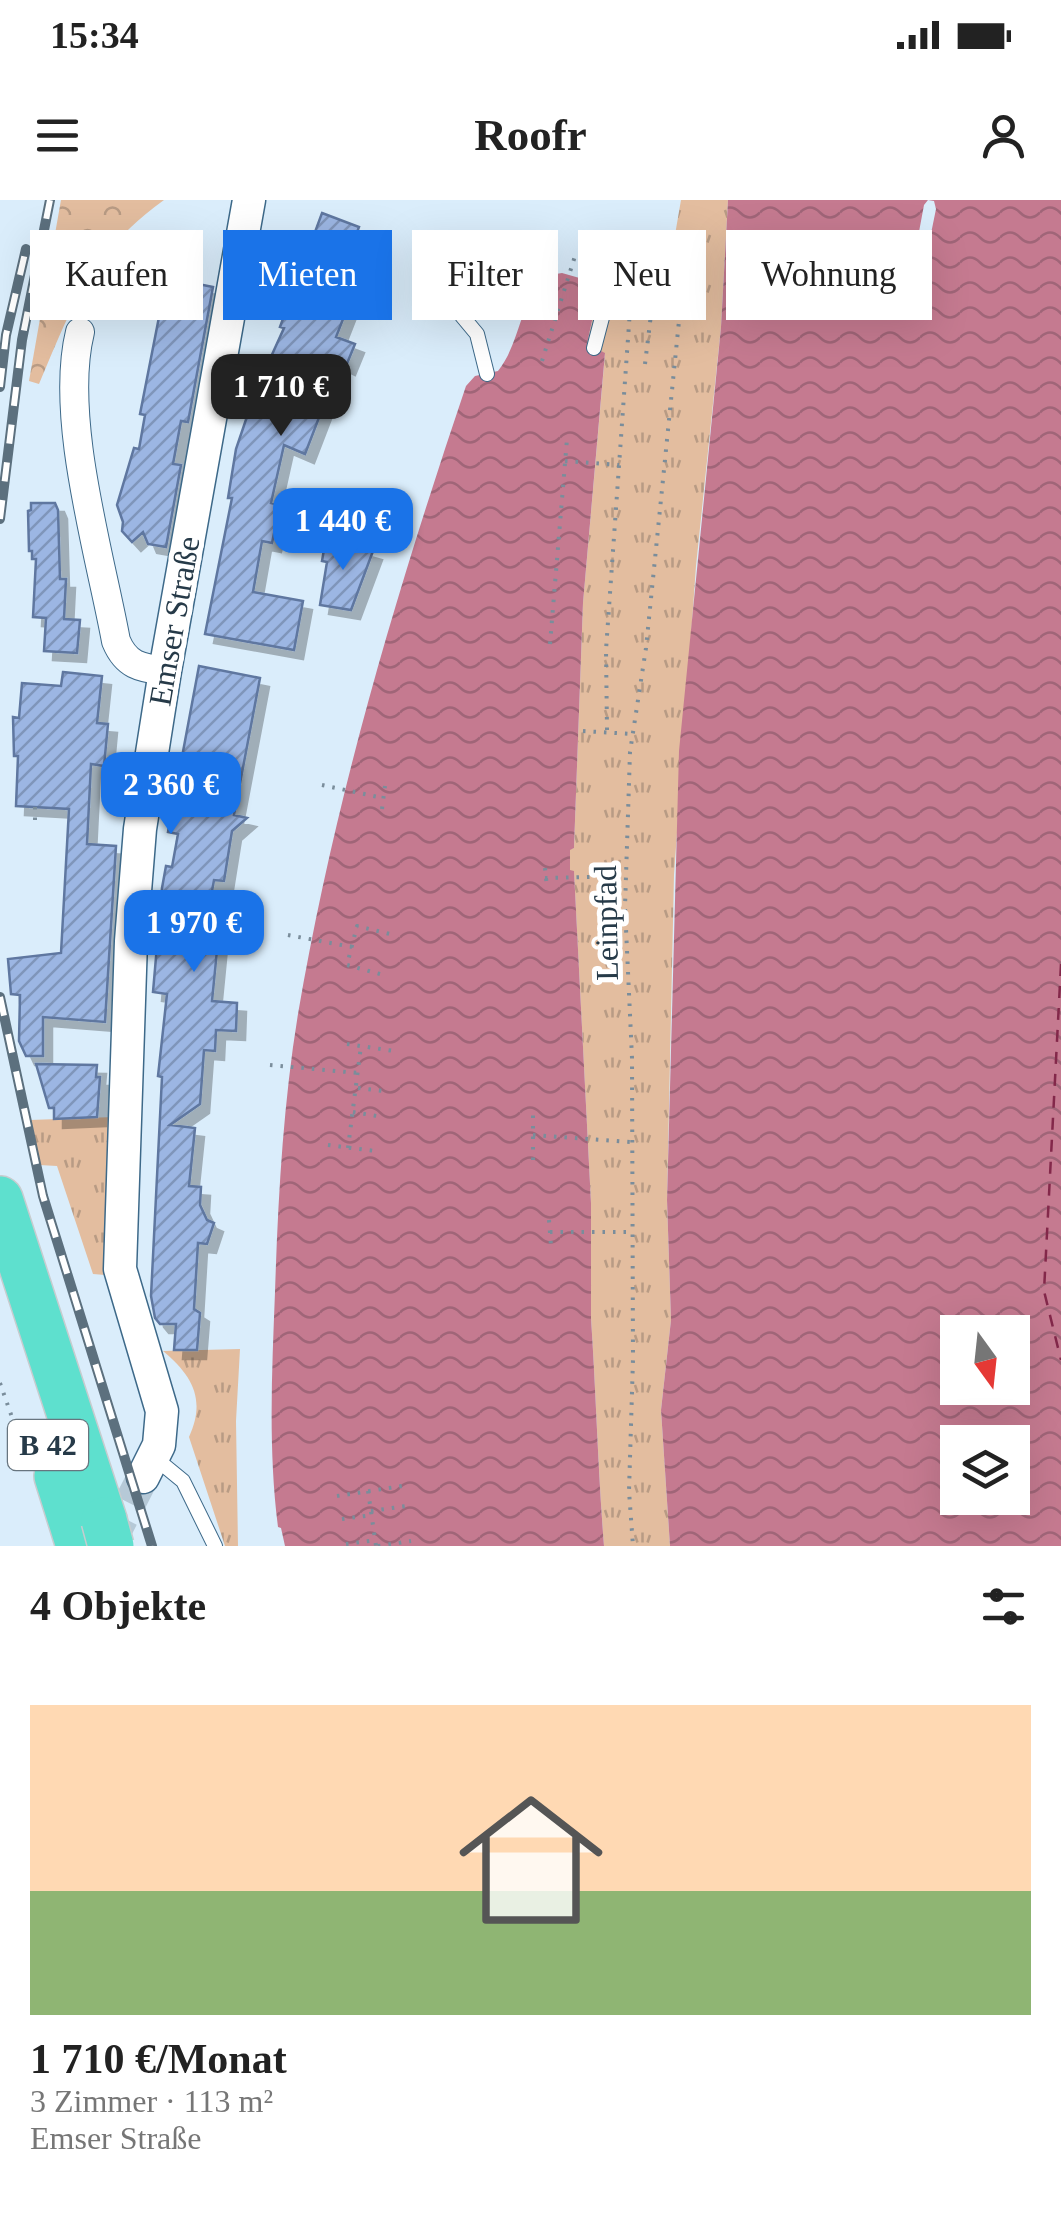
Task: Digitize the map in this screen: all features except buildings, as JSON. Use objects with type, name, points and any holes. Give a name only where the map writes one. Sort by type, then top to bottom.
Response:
[{"type":"highway","name":"B 42","points":[[0,1198],[98,1537]]},
{"type":"highway","name":"B 42","points":[[0,1294],[98,1537]]},
{"type":"street","name":"Emser Straße","points":[[148,1468],[162,1433],[162,1411],[120,1268],[134,904],[140,829],[164,671],[249,200]]},
{"type":"street","points":[[80,332],[74,368],[75,420],[116,641],[122,656],[132,664],[164,671]]},
{"type":"lane","points":[[465,320],[477,334],[487,374]]},
{"type":"lane","points":[[594,348],[601,320]]},
{"type":"lane","name":"Emser Straße","points":[[148,1468],[183,1481],[215,1546]]},
{"type":"path","points":[[542,361],[575,256]]},
{"type":"path","points":[[607,730],[606,650],[629,320]]},
{"type":"path","points":[[645,364],[650,320]]},
{"type":"path","name":"Leinpfad","points":[[633,1546],[629,1492],[632,1142],[626,876],[633,734],[646,648],[678,320]]},
{"type":"path","points":[[550,644],[567,438]]},
{"type":"path","points":[[565,461],[619,465]]},
{"type":"path","points":[[584,731],[633,734]]},
{"type":"path","points":[[322,785],[383,798]]},
{"type":"path","points":[[382,809],[385,786]]},
{"type":"path","points":[[35,807],[35,822]]},
{"type":"path","points":[[545,868],[547,888]]},
{"type":"path","points":[[546,878],[626,876]]},
{"type":"path","points":[[380,974],[347,965],[358,926],[390,934]]},
{"type":"path","points":[[288,935],[352,948]]},
{"type":"path","points":[[347,1044],[394,1051]]},
{"type":"path","points":[[348,1148],[361,1046]]},
{"type":"path","points":[[270,1065],[358,1073]]},
{"type":"path","points":[[356,1087],[383,1092]]},
{"type":"path","points":[[353,1112],[378,1116]]},
{"type":"path","points":[[533,1112],[533,1160]]},
{"type":"path","points":[[533,1135],[632,1142]]},
{"type":"path","points":[[328,1146],[374,1151]]},
{"type":"path","points":[[549,1220],[551,1246]]},
{"type":"path","points":[[550,1232],[631,1232]]},
{"type":"path","points":[[338,1496],[402,1486]]},
{"type":"path","points":[[368,1491],[377,1544]]},
{"type":"path","points":[[342,1519],[406,1506]]},
{"type":"path","points":[[346,1544],[411,1542]]},
{"type":"green space","points":[[61,200],[164,200],[128,230],[56,230]]},
{"type":"green space","points":[[681,200],[728,200],[721,327],[696,566],[674,875],[667,1200],[671,1320],[661,1410],[670,1546],[604,1546],[591,1318],[591,1203],[574,872],[570,871],[583,603],[605,354],[587,344],[592,320],[706,320],[706,230],[676,230]]},
{"type":"green space","points":[[40,320],[67,320],[39,384],[29,381]]},
{"type":"green space","points":[[114,1117],[105,1275],[93,1274],[57,1166],[39,1165],[30,1120]]},
{"type":"green space","points":[[240,1349],[236,1421],[238,1546],[225,1546],[189,1437],[196,1411],[194,1390],[182,1370],[163,1351]]},
{"type":"water","points":[[728,200],[928,200],[919,230],[726,230]]},
{"type":"water","points":[[928,200],[1061,200],[1061,1546],[670,1546],[661,1410],[671,1320],[667,1200],[679,751],[721,327],[726,236],[726,320],[932,320],[932,230],[936,209],[934,201]]},
{"type":"water","points":[[558,274],[578,278],[578,320],[592,320],[587,344],[605,353],[583,603],[574,848],[570,850],[591,1203],[591,1318],[604,1546],[285,1546],[278,1527],[272,1439],[280,1188],[288,1083],[313,933],[370,697],[415,541],[466,386],[475,376],[498,371],[521,320],[558,320]]},
{"type":"ferry route","points":[[1061,964],[1044,1291],[1061,1360]]},
{"type":"tunnel","points":[[108,1546],[143,1477]]},
{"type":"railway","points":[[0,519],[22,340],[50,200]]},
{"type":"railway","points":[[0,387],[6,335],[26,249]]},
{"type":"railway","points":[[0,997],[43,1196],[152,1546]]}]
